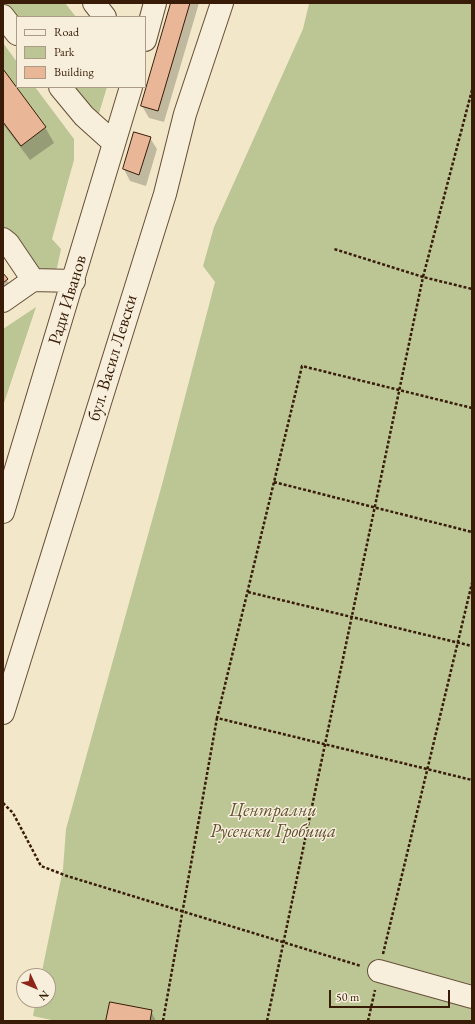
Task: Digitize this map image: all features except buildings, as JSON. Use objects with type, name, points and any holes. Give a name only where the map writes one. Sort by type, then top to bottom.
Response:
[{"type":"street","points":[[94,3],[104,16]]},
{"type":"street","points":[[146,36],[155,3]]},
{"type":"street","name":"бул. Васил Левски","points":[[3,713],[165,194],[185,114],[222,3]]},
{"type":"street","points":[[3,16],[16,33]]},
{"type":"street","points":[[61,88],[84,116],[114,143]]},
{"type":"street","name":"Ради Иванов","points":[[3,512],[74,281],[131,88]]},
{"type":"street","points":[[3,239],[13,249],[33,280]]},
{"type":"street","points":[[3,301],[33,280],[74,281]]},
{"type":"street","points":[[379,971],[472,997]]},
{"type":"path","points":[[267,1021],[423,277],[472,90]]},
{"type":"path","points":[[334,249],[423,277],[472,289]]},
{"type":"path","points":[[162,1021],[217,718],[302,366],[472,408]]},
{"type":"path","points":[[274,482],[472,532]]},
{"type":"path","points":[[368,1021],[472,583]]},
{"type":"path","points":[[248,592],[472,646]]},
{"type":"path","points":[[217,718],[472,780]]},
{"type":"path","points":[[3,803],[13,813],[42,866],[67,876],[379,971]]},
{"type":"green space","points":[[5,3],[65,3],[75,16],[16,16]]},
{"type":"green space","name":"Централни Русенски Гробища","points":[[472,3],[472,1021],[56,1021],[33,1016],[34,1008],[56,1008],[56,968],[43,968],[63,869],[66,829],[163,481],[215,282],[203,266],[214,227],[303,29],[309,4]]},
{"type":"green space","points":[[3,43],[16,61],[16,88],[36,88],[74,139],[74,160],[52,239],[61,249],[57,268],[40,278],[3,232]]},
{"type":"green space","points":[[73,88],[107,88],[97,120]]},
{"type":"green space","points":[[36,307],[3,406],[3,329]]}]
